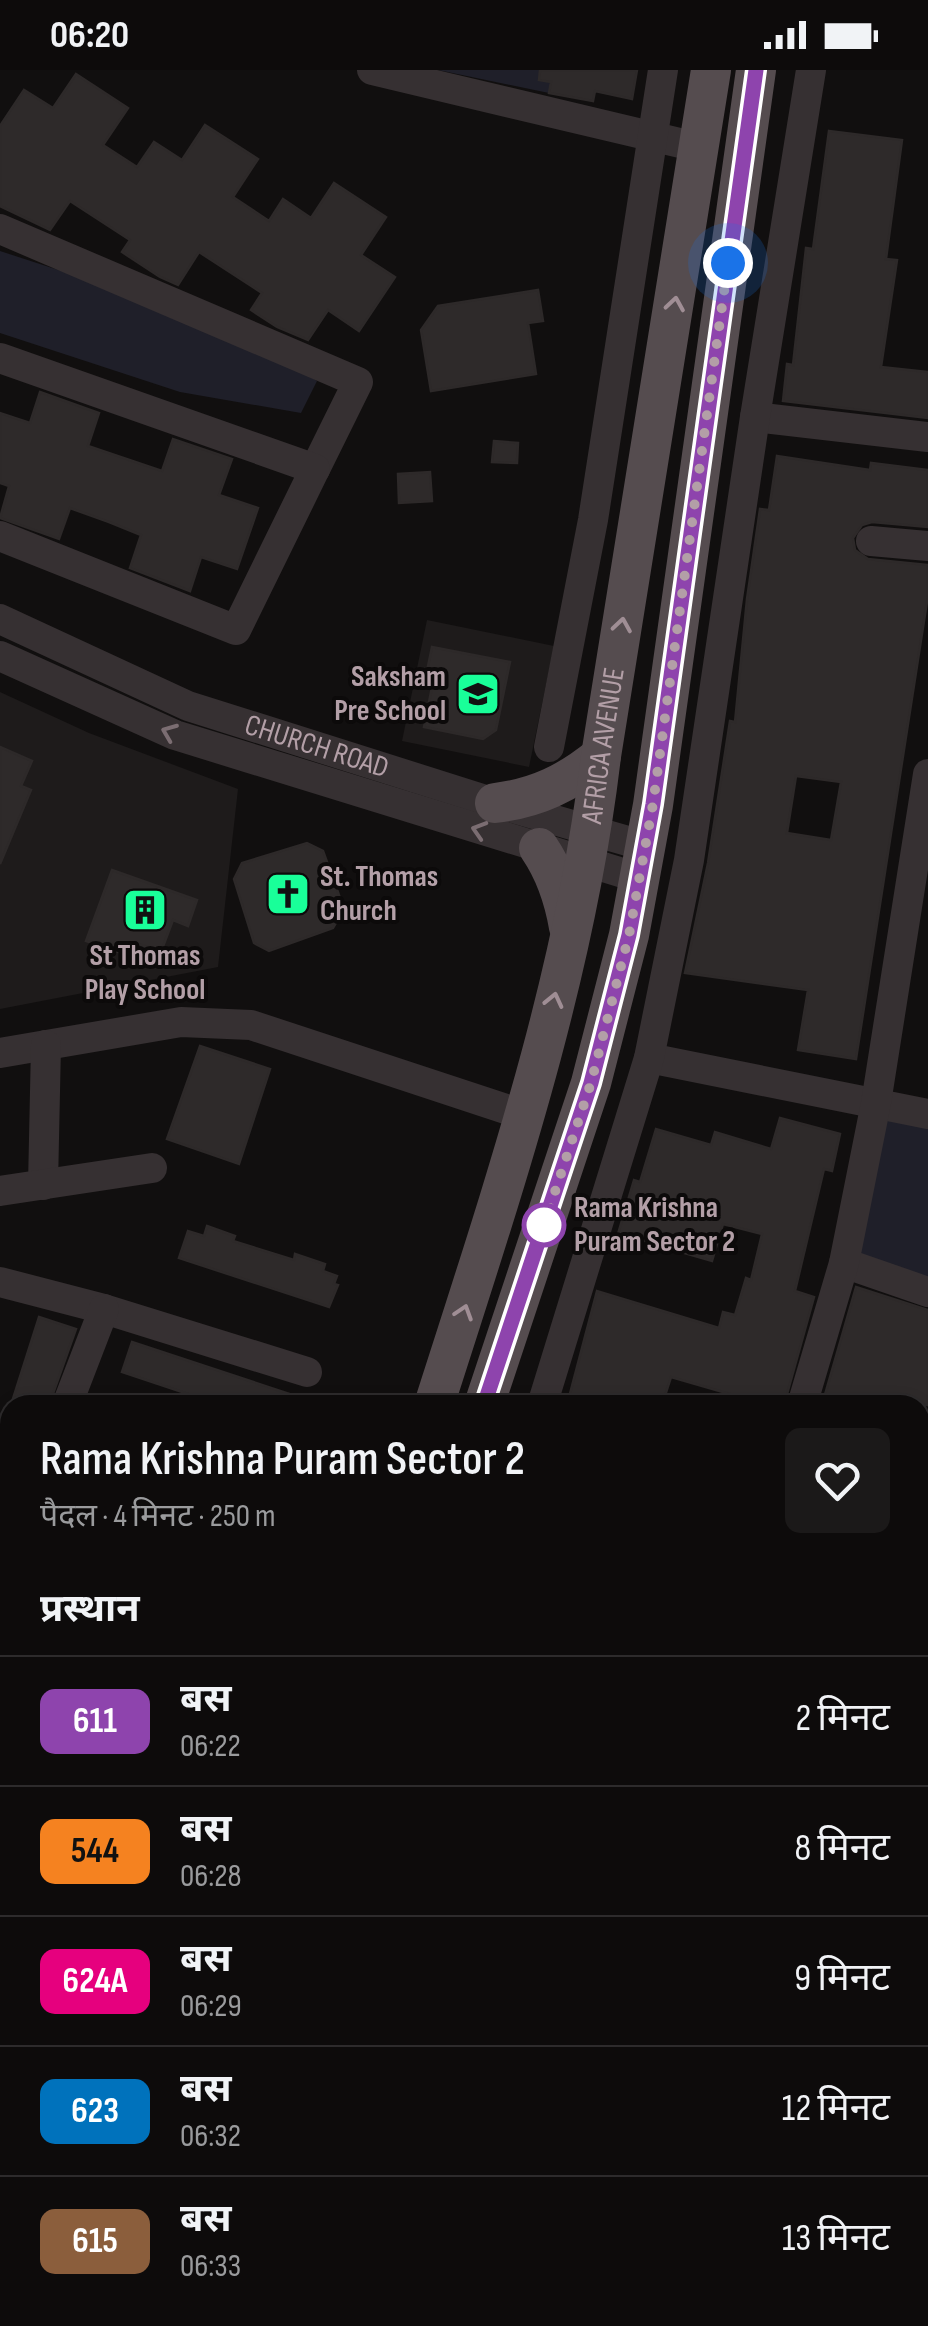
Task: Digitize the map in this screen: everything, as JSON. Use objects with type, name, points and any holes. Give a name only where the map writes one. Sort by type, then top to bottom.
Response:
[{"type":"main road","name":"AFRICA AVENUE","points":[[437,1395],[526,1116],[589,847],[711,70]]},
{"type":"main road","name":"AFRICA AVENUE","points":[[487,1395],[591,1083],[629,935],[756,70]]},
{"type":"main road","points":[[495,803],[525,800],[553,789],[601,756]]},
{"type":"main road","points":[[539,848],[564,898],[570,931]]},
{"type":"street","points":[[372,70],[701,148]]},
{"type":"street","points":[[550,746],[593,520],[663,70]]},
{"type":"street","points":[[545,1395],[649,1058],[689,860],[811,70]]},
{"type":"street","points":[[0,228],[358,382],[236,630],[0,536]]},
{"type":"street","points":[[0,358],[315,469]]},
{"type":"street","points":[[755,416],[928,437]]},
{"type":"street","points":[[871,541],[928,546]]},
{"type":"street","name":"CHURCH ROAD","points":[[0,619],[188,706],[495,803],[589,847],[642,862]]},
{"type":"street","name":"CHURCH ROAD","points":[[0,656],[175,735],[539,848],[589,847]]},
{"type":"street","points":[[561,685],[612,691]]},
{"type":"street","points":[[805,1395],[844,1263],[876,1103],[924,827],[928,774]]},
{"type":"street","points":[[0,1053],[181,1022],[251,1024],[526,1116]]},
{"type":"street","points":[[43,1185],[46,1046]]},
{"type":"street","points":[[649,1058],[928,1114]]},
{"type":"street","points":[[0,1191],[152,1168]]},
{"type":"street","points":[[844,1263],[928,1292]]},
{"type":"street","points":[[0,1282],[104,1309],[308,1372]]},
{"type":"street","points":[[70,1395],[104,1309]]},
{"type":"shaded area","points":[[438,70],[554,70],[549,93]]},
{"type":"shaded area","points":[[0,251],[89,280],[279,355],[317,381],[301,413],[180,392],[0,333]]},
{"type":"shaded area","name":"Saksham Pre School","points":[[427,620],[554,646],[529,767],[402,741]]},
{"type":"shaded area","points":[[0,692],[89,733],[238,789],[218,967],[0,1009]]},
{"type":"shaded area","points":[[887,1117],[928,1125],[928,1282],[856,1259]]},
{"type":"building","points":[[540,70],[637,70],[632,99],[595,91],[593,101],[549,93],[551,82],[539,80]]},
{"type":"building","points":[[76,74],[128,108],[103,145],[137,167],[154,142],[182,160],[205,125],[258,159],[233,197],[269,221],[283,199],[311,218],[334,183],[386,217],[361,255],[395,277],[359,331],[328,310],[308,340],[277,327],[251,310],[262,293],[199,252],[178,285],[160,277],[122,252],[130,240],[70,201],[50,230],[0,206],[0,126],[24,90],[53,108]]},
{"type":"building","points":[[829,131],[902,140],[886,259],[897,260],[881,367],[928,372],[928,418],[783,401],[787,364],[793,365],[806,248],[813,249]]},
{"type":"building","points":[[538,290],[543,321],[528,323],[536,374],[431,391],[421,330],[438,306]]},
{"type":"building","points":[[40,392],[99,413],[88,446],[162,471],[173,439],[232,459],[219,495],[258,508],[237,569],[201,557],[190,591],[130,568],[141,535],[109,522],[70,508],[59,539],[0,518],[9,486],[0,483],[0,413],[30,423]]},
{"type":"building","points":[[494,441],[518,443],[517,463],[492,462]]},
{"type":"building","points":[[777,456],[870,470],[871,463],[928,470],[928,527],[872,522],[862,525],[853,538],[855,550],[868,559],[928,565],[928,595],[856,1059],[798,1050],[808,990],[685,973],[708,863],[730,721],[735,722],[760,509],[769,510]],"holes":[[[796,776],[841,782],[831,840],[787,833]]]},
{"type":"building","points":[[430,472],[432,501],[399,503],[398,474]]},
{"type":"building","points":[[432,647],[510,662],[496,730],[483,739],[424,727],[435,672],[427,671]]},
{"type":"building","points":[[0,747],[32,761],[21,786],[31,790],[0,864]]},
{"type":"building","name":"St. Thomas Church","points":[[307,843],[323,851],[344,909],[333,928],[269,951],[254,943],[234,879],[242,863]]},
{"type":"building","name":"St Thomas Play School","points":[[112,870],[197,900],[188,926],[173,920],[161,952],[136,943],[132,957],[86,941]]},
{"type":"building","points":[[200,1046],[270,1069],[239,1164],[167,1139]]},
{"type":"building","points":[[780,1118],[840,1134],[832,1171],[824,1169],[795,1291],[814,1297],[787,1395],[733,1395],[671,1377],[665,1395],[570,1395],[597,1291],[719,1328],[723,1312],[735,1315],[746,1278],[751,1280],[762,1234],[723,1224],[712,1261],[618,1234],[634,1180],[640,1182],[656,1129],[711,1145],[715,1132],[771,1149]]},
{"type":"building","points":[[207,1226],[235,1236],[233,1241],[294,1260],[295,1254],[325,1264],[323,1271],[337,1276],[334,1284],[338,1285],[329,1307],[179,1258],[188,1231],[204,1236]]},
{"type":"building","points":[[856,1287],[928,1310],[928,1395],[825,1395]]},
{"type":"building","points":[[39,1317],[76,1329],[53,1395],[14,1395]]},
{"type":"building","points":[[132,1342],[293,1395],[191,1395],[122,1372]]},
{"type":"bus line","name":"611","points":[[487,1395],[591,1083],[629,935],[653,804],[756,70]]},
{"type":"place","name":"Saksham Pre School","points":[[478,694]]},
{"type":"place","name":"St. Thomas Church","points":[[288,894]]},
{"type":"place","name":"St Thomas Play School","points":[[145,910]]},
{"type":"place","name":"Rama Krishna Puram Sector 2","points":[[544,1225]]},
{"type":"route","points":[[544,1225],[591,1083],[629,935],[653,804],[728,263]]}]
